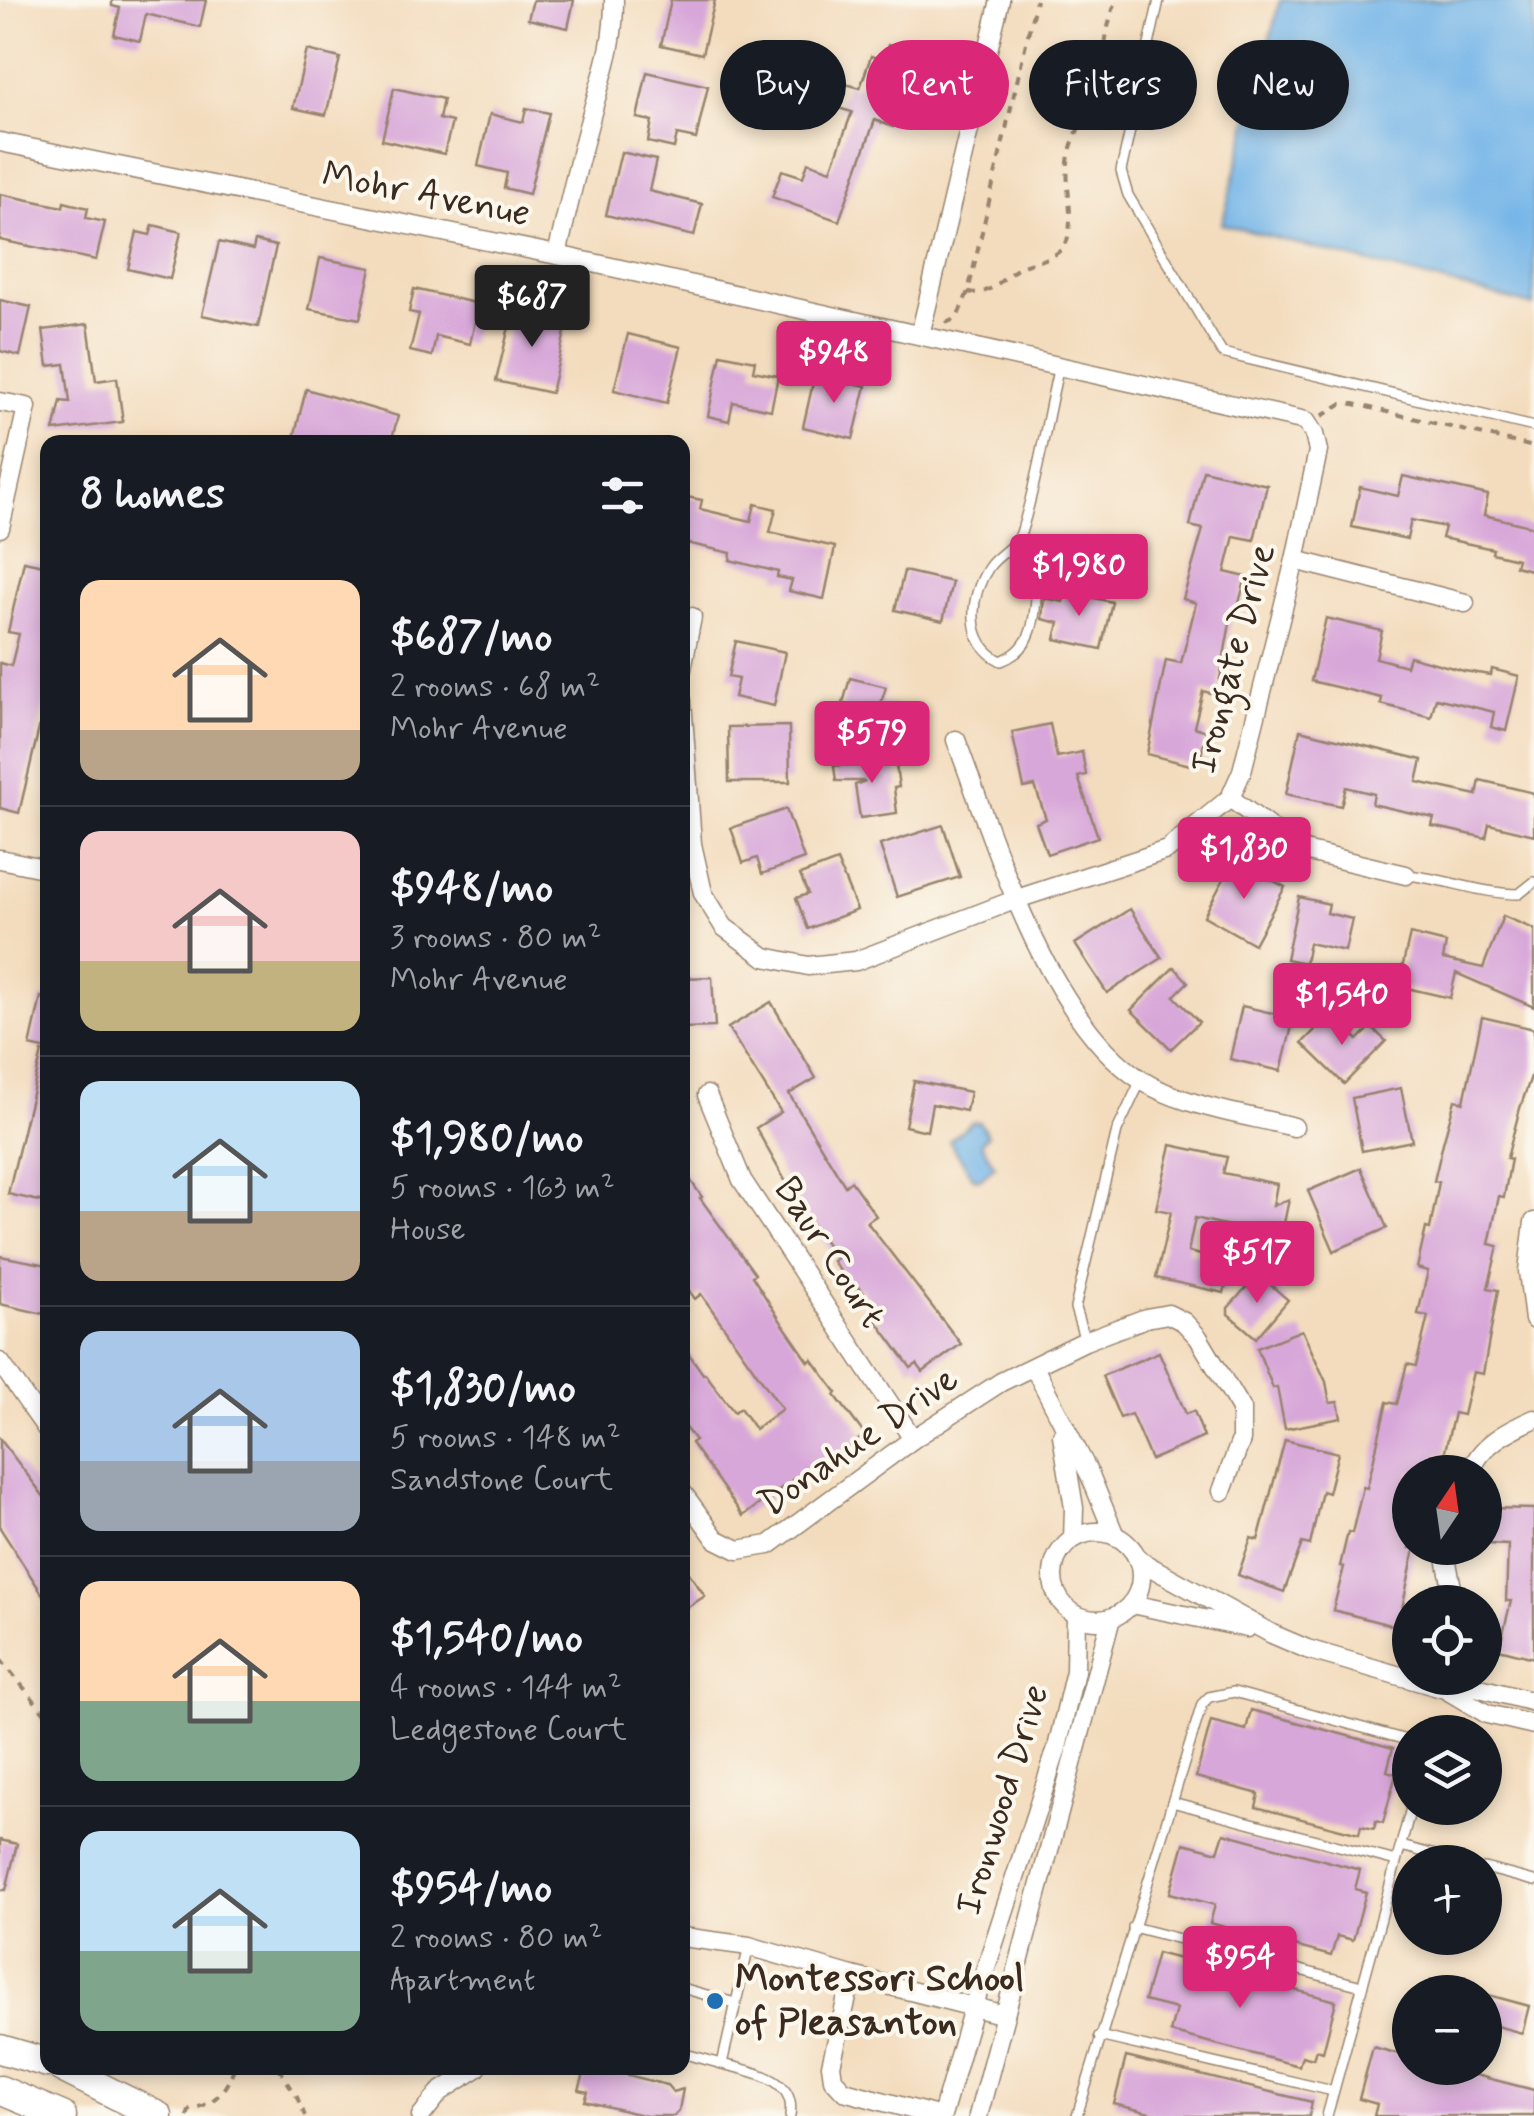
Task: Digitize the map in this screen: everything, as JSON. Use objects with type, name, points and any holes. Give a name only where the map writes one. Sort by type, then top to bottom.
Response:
[{"type":"main road","points":[[0,2049],[40,2061]]},
{"type":"main road","points":[[76,2075],[158,2116]]},
{"type":"main road","points":[[0,2090],[62,2116]]},
{"type":"street","points":[[557,254],[592,112],[607,70],[614,0]]},
{"type":"street","points":[[920,334],[1000,0]]},
{"type":"street","name":"Mohr Avenue","points":[[0,142],[557,254],[1307,422]]},
{"type":"street","points":[[0,402],[27,408],[0,528]]},
{"type":"street","name":"Irongate Drive","points":[[690,815],[703,893],[724,927],[765,956],[808,966],[856,961],[1017,899],[1168,850],[1230,798],[1242,771],[1318,452],[1307,422]]},
{"type":"street","points":[[1295,560],[1464,604]]},
{"type":"street","points":[[690,627],[692,617]]},
{"type":"street","points":[[956,740],[1017,899],[1057,983],[1103,1048],[1140,1080],[1174,1096],[1294,1128]]},
{"type":"street","points":[[1230,798],[1300,850],[1406,875]]},
{"type":"street","points":[[0,859],[40,867]]},
{"type":"street","name":"Baur Court","points":[[707,1095],[742,1180],[913,1439]]},
{"type":"street","points":[[1534,1222],[1528,1272],[1534,1320]]},
{"type":"street","name":"Donahue Drive","points":[[690,1503],[716,1539],[738,1550],[769,1545],[913,1439],[1001,1382],[1085,1341],[1146,1318],[1168,1314],[1184,1322],[1198,1337],[1241,1410],[1241,1440],[1222,1492]]},
{"type":"street","points":[[0,1362],[40,1420]]},
{"type":"street","points":[[1034,1367],[1090,1474],[1115,1536],[1138,1560],[1140,1582],[1131,1604],[1111,1618],[1099,1620],[1076,1615],[1059,1598],[1053,1575],[1059,1554],[1073,1539],[1092,1533],[1115,1536]]},
{"type":"street","points":[[1480,1455],[1497,1438],[1534,1419]]},
{"type":"street","points":[[1059,1420],[1074,1508],[1073,1539]]},
{"type":"street","points":[[1138,1560],[1272,1634],[1307,1649],[1392,1672]]},
{"type":"street","points":[[1131,1604],[1272,1634]]},
{"type":"street","name":"Ironwood Drive","points":[[940,2116],[1057,1748],[1076,1671],[1076,1615]]},
{"type":"street","name":"Ironwood Drive","points":[[978,2116],[1111,1618]]},
{"type":"street","points":[[1502,1694],[1534,1702]]},
{"type":"street","points":[[1454,1695],[1488,1714],[1534,1725]]},
{"type":"street","points":[[690,1938],[749,1946],[1005,2015]]},
{"type":"street","points":[[852,1976],[831,2065],[833,2079],[844,2090],[940,2116]]},
{"type":"street","points":[[421,2116],[440,2092],[466,2075]]},
{"type":"lane","points":[[1159,0],[1121,172],[1128,195],[1222,353],[1534,427]]},
{"type":"lane","points":[[1020,538],[1039,565],[1030,638],[1020,654],[1001,661],[979,645],[974,630],[978,589],[990,565],[1020,538],[1059,366]]},
{"type":"lane","points":[[1406,875],[1504,894],[1520,894],[1534,882]]},
{"type":"lane","points":[[1085,1341],[1075,1308],[1117,1131],[1140,1080]]},
{"type":"lane","points":[[1077,2116],[1202,1704],[1220,1694],[1234,1692],[1392,1736]]},
{"type":"lane","points":[[1172,1802],[1392,1860]]},
{"type":"lane","points":[[1502,1873],[1534,1882]]},
{"type":"lane","points":[[1326,2116],[1392,1876]]},
{"type":"lane","points":[[1133,1927],[1362,1986]]},
{"type":"lane","points":[[722,2064],[749,1946]]},
{"type":"lane","points":[[690,1990],[735,2004]]},
{"type":"lane","points":[[1099,2036],[1333,2091]]},
{"type":"lane","points":[[690,2055],[769,2077],[783,2088],[790,2116]]},
{"type":"path","points":[[920,334],[958,318],[968,292],[1036,0]]},
{"type":"path","points":[[968,292],[975,294],[992,288],[1020,268],[1047,260],[1065,246],[1070,148],[1096,91],[1106,26],[1117,0]]},
{"type":"path","points":[[1307,422],[1341,404],[1354,404],[1534,447]]},
{"type":"path","points":[[0,1659],[40,1706]]},
{"type":"path","points":[[187,2116],[190,2109],[205,2106],[227,2088],[232,2075]]},
{"type":"path","points":[[284,2075],[298,2097],[304,2116]]},
{"type":"water","points":[[1280,0],[1534,0],[1534,306],[1222,224],[1246,130],[1349,130],[1349,40],[1270,40]]},
{"type":"water","points":[[973,1121],[979,1122],[988,1135],[981,1143],[995,1166],[980,1179],[974,1178],[949,1141]]},
{"type":"building","points":[[112,0],[206,0],[200,27],[146,14],[140,41],[114,35],[120,8],[112,6]]},
{"type":"building","points":[[533,0],[574,0],[568,28],[528,19]]},
{"type":"building","points":[[671,0],[715,0],[702,54],[661,45]]},
{"type":"building","points":[[307,50],[340,58],[326,115],[293,108]]},
{"type":"building","points":[[866,71],[866,130],[871,130],[839,221],[772,197],[782,170],[803,177],[808,162],[831,170],[852,112],[846,110],[846,84],[860,88]]},
{"type":"building","points":[[647,72],[708,86],[696,139],[677,135],[674,148],[648,142],[652,121],[637,118]]},
{"type":"building","points":[[394,88],[443,99],[439,119],[452,122],[444,154],[382,140]]},
{"type":"building","points":[[526,108],[549,113],[529,194],[504,188],[507,173],[478,166],[490,114],[523,122]]},
{"type":"building","points":[[621,152],[656,160],[649,191],[702,204],[694,236],[606,215]]},
{"type":"building","points":[[0,194],[88,208],[86,218],[105,222],[96,260],[0,240]]},
{"type":"building","points":[[153,225],[181,232],[170,279],[128,269],[137,232],[150,235]]},
{"type":"building","points":[[255,241],[276,246],[258,327],[202,315],[219,242],[253,250]]},
{"type":"building","points":[[320,258],[371,268],[360,319],[309,309]]},
{"type":"building","points":[[414,289],[479,304],[470,344],[436,336],[432,356],[410,351],[419,314],[409,312]]},
{"type":"building","points":[[0,300],[31,307],[20,356],[0,351]]},
{"type":"building","points":[[514,306],[568,319],[551,393],[496,381]]},
{"type":"building","points":[[88,324],[96,381],[117,378],[123,422],[54,431],[61,401],[70,402],[65,364],[48,366],[43,330]]},
{"type":"building","points":[[628,334],[681,347],[667,403],[614,390]]},
{"type":"building","points":[[721,354],[755,361],[753,371],[778,376],[771,410],[733,402],[729,421],[708,416]]},
{"type":"building","points":[[815,374],[866,386],[853,439],[803,427]]},
{"type":"building","points":[[306,389],[398,416],[393,435],[295,435]]},
{"type":"building","points":[[1203,470],[1267,485],[1254,540],[1234,536],[1225,572],[1246,577],[1236,614],[1232,612],[1217,695],[1203,691],[1194,727],[1207,731],[1198,767],[1147,754],[1166,660],[1181,663],[1196,603],[1183,599],[1203,529],[1190,526]]},
{"type":"building","points":[[1403,476],[1488,495],[1484,515],[1534,527],[1534,571],[1515,566],[1517,559],[1492,553],[1493,549],[1442,538],[1445,527],[1411,520],[1407,539],[1352,527],[1360,487],[1398,496]]},
{"type":"building","points":[[690,498],[702,500],[700,509],[751,521],[755,504],[776,509],[770,532],[835,547],[824,599],[789,591],[792,580],[777,577],[778,572],[730,560],[731,553],[690,544]]},
{"type":"building","points":[[24,561],[40,564],[40,724],[19,813],[0,808],[0,663],[11,666],[19,634],[8,632]]},
{"type":"building","points":[[904,571],[952,582],[943,621],[895,610]]},
{"type":"building","points":[[1066,592],[1112,602],[1101,649],[1055,639],[1059,623],[1042,619],[1044,598],[1063,602]]},
{"type":"building","points":[[1326,618],[1382,631],[1376,658],[1406,666],[1409,656],[1464,671],[1491,675],[1492,669],[1519,676],[1506,731],[1491,727],[1494,712],[1436,698],[1431,717],[1381,704],[1382,698],[1311,681]]},
{"type":"building","points":[[736,641],[785,652],[774,706],[734,697],[738,679],[728,677]]},
{"type":"building","points":[[850,678],[886,687],[881,703],[900,708],[890,744],[836,729]]},
{"type":"building","points":[[1050,724],[1057,757],[1082,752],[1086,775],[1078,777],[1098,837],[1047,854],[1036,823],[1046,819],[1035,786],[1024,788],[1012,732]]},
{"type":"building","points":[[789,726],[790,782],[729,782],[728,727]]},
{"type":"building","points":[[1300,730],[1422,760],[1417,782],[1477,795],[1480,780],[1534,793],[1534,835],[1489,824],[1486,838],[1432,826],[1434,818],[1372,804],[1374,794],[1346,787],[1341,806],[1286,794]]},
{"type":"building","points":[[895,758],[897,813],[860,818],[855,785],[865,781],[836,781],[834,766]]},
{"type":"building","points":[[786,809],[804,859],[762,874],[757,858],[743,863],[731,828]]},
{"type":"building","points":[[943,825],[960,877],[897,897],[880,845]]},
{"type":"building","points":[[1234,860],[1285,887],[1254,944],[1204,916]]},
{"type":"building","points":[[837,861],[857,910],[808,929],[796,898],[808,894],[800,875]]},
{"type":"building","points":[[1299,897],[1329,904],[1327,913],[1352,919],[1345,951],[1309,943],[1305,963],[1286,959]]},
{"type":"building","points":[[1130,909],[1162,958],[1107,993],[1075,944]]},
{"type":"building","points":[[1503,916],[1534,929],[1534,1007],[1456,973],[1450,998],[1398,986],[1410,934],[1446,943],[1443,959],[1483,968]]},
{"type":"building","points":[[1174,967],[1188,982],[1174,996],[1199,1022],[1171,1049],[1131,1010]]},
{"type":"building","points":[[712,977],[715,1027],[690,1028],[690,978]]},
{"type":"building","points":[[40,1001],[40,1048],[30,1046]]},
{"type":"building","points":[[771,1002],[816,1078],[789,1094],[845,1186],[851,1181],[876,1216],[867,1222],[961,1344],[923,1372],[917,1364],[911,1368],[875,1319],[881,1315],[859,1287],[854,1291],[833,1261],[837,1258],[802,1211],[756,1128],[781,1112],[728,1028]]},
{"type":"building","points":[[1242,1006],[1294,1018],[1281,1071],[1230,1059]]},
{"type":"building","points":[[1331,1014],[1358,1040],[1371,1027],[1386,1041],[1344,1084],[1302,1043]]},
{"type":"building","points":[[1482,1017],[1534,1029],[1534,1068],[1507,1158],[1511,1159],[1504,1197],[1499,1196],[1489,1244],[1498,1246],[1488,1288],[1498,1290],[1483,1374],[1473,1372],[1463,1415],[1454,1413],[1444,1455],[1392,1455],[1392,1565],[1411,1565],[1407,1585],[1392,1585],[1392,1625],[1333,1610],[1348,1532],[1352,1533],[1363,1487],[1367,1488],[1387,1402],[1397,1404],[1407,1364],[1416,1366],[1428,1316],[1418,1314],[1428,1271],[1417,1268],[1426,1228],[1430,1229],[1439,1182],[1434,1181],[1455,1100],[1464,1102]]},
{"type":"building","points":[[40,1060],[40,1201],[8,1194]]},
{"type":"building","points":[[914,1081],[970,1092],[966,1111],[932,1104],[927,1131],[905,1126]]},
{"type":"building","points":[[1401,1088],[1412,1141],[1362,1151],[1352,1098]]},
{"type":"building","points":[[1171,1145],[1227,1157],[1223,1173],[1277,1184],[1273,1206],[1289,1199],[1281,1238],[1195,1218],[1188,1252],[1231,1262],[1224,1293],[1156,1278],[1171,1212],[1156,1209]]},
{"type":"building","points":[[1361,1168],[1387,1228],[1334,1251],[1308,1191]]},
{"type":"building","points":[[690,1180],[755,1274],[752,1276],[780,1320],[865,1435],[818,1469],[814,1464],[743,1516],[691,1443],[695,1440],[690,1434],[690,1355],[734,1412],[740,1408],[755,1429],[782,1409],[701,1294],[695,1299],[690,1292]]},
{"type":"building","points":[[0,1256],[40,1264],[40,1313],[0,1304]]},
{"type":"building","points":[[1258,1274],[1288,1300],[1256,1338],[1228,1314],[1228,1308]]},
{"type":"building","points":[[1302,1330],[1326,1382],[1330,1403],[1338,1402],[1341,1418],[1285,1429],[1277,1387],[1273,1388],[1257,1348]]},
{"type":"building","points":[[1159,1352],[1186,1414],[1194,1411],[1204,1437],[1151,1460],[1131,1414],[1120,1418],[1102,1376]]},
{"type":"building","points":[[0,1439],[40,1492],[40,1590],[0,1528]]},
{"type":"building","points":[[1285,1440],[1338,1453],[1328,1493],[1322,1491],[1310,1545],[1302,1543],[1284,1592],[1238,1575],[1251,1538],[1258,1540]]},
{"type":"building","points":[[1502,1508],[1534,1509],[1534,1658],[1502,1650],[1511,1601],[1506,1601],[1508,1545],[1502,1545]]},
{"type":"building","points":[[690,1574],[705,1596],[690,1606]]},
{"type":"building","points":[[1251,1710],[1392,1748],[1387,1771],[1392,1773],[1392,1789],[1383,1823],[1376,1821],[1374,1829],[1361,1826],[1359,1834],[1256,1807],[1259,1794],[1196,1777],[1211,1721],[1246,1730]]},
{"type":"building","points":[[1224,1833],[1360,1870],[1355,1889],[1366,1892],[1353,1940],[1337,1936],[1331,1956],[1210,1923],[1215,1905],[1170,1893],[1184,1843],[1218,1852]]},
{"type":"building","points":[[0,1840],[17,1844],[6,1890],[0,1890]]},
{"type":"building","points":[[1157,1953],[1336,2001],[1323,2052],[1316,2050],[1313,2059],[1302,2056],[1299,2066],[1170,2032],[1176,2009],[1144,2001]]},
{"type":"building","points":[[1502,1999],[1529,2006],[1522,2033],[1502,2028]]},
{"type":"building","points":[[1373,2047],[1392,2052],[1392,2085],[1502,2085],[1502,2082],[1534,2090],[1534,2116],[1374,2116],[1377,2104],[1359,2099]]},
{"type":"building","points":[[1126,2057],[1312,2102],[1309,2116],[1162,2116],[1114,2104]]},
{"type":"building","points":[[584,2075],[628,2075],[667,2085],[673,2092],[683,2089],[674,2116],[646,2116],[585,2101],[588,2092],[579,2090]]},
{"type":"place","name":"Montessori School of Pleasanton","points":[[715,2001]]}]
